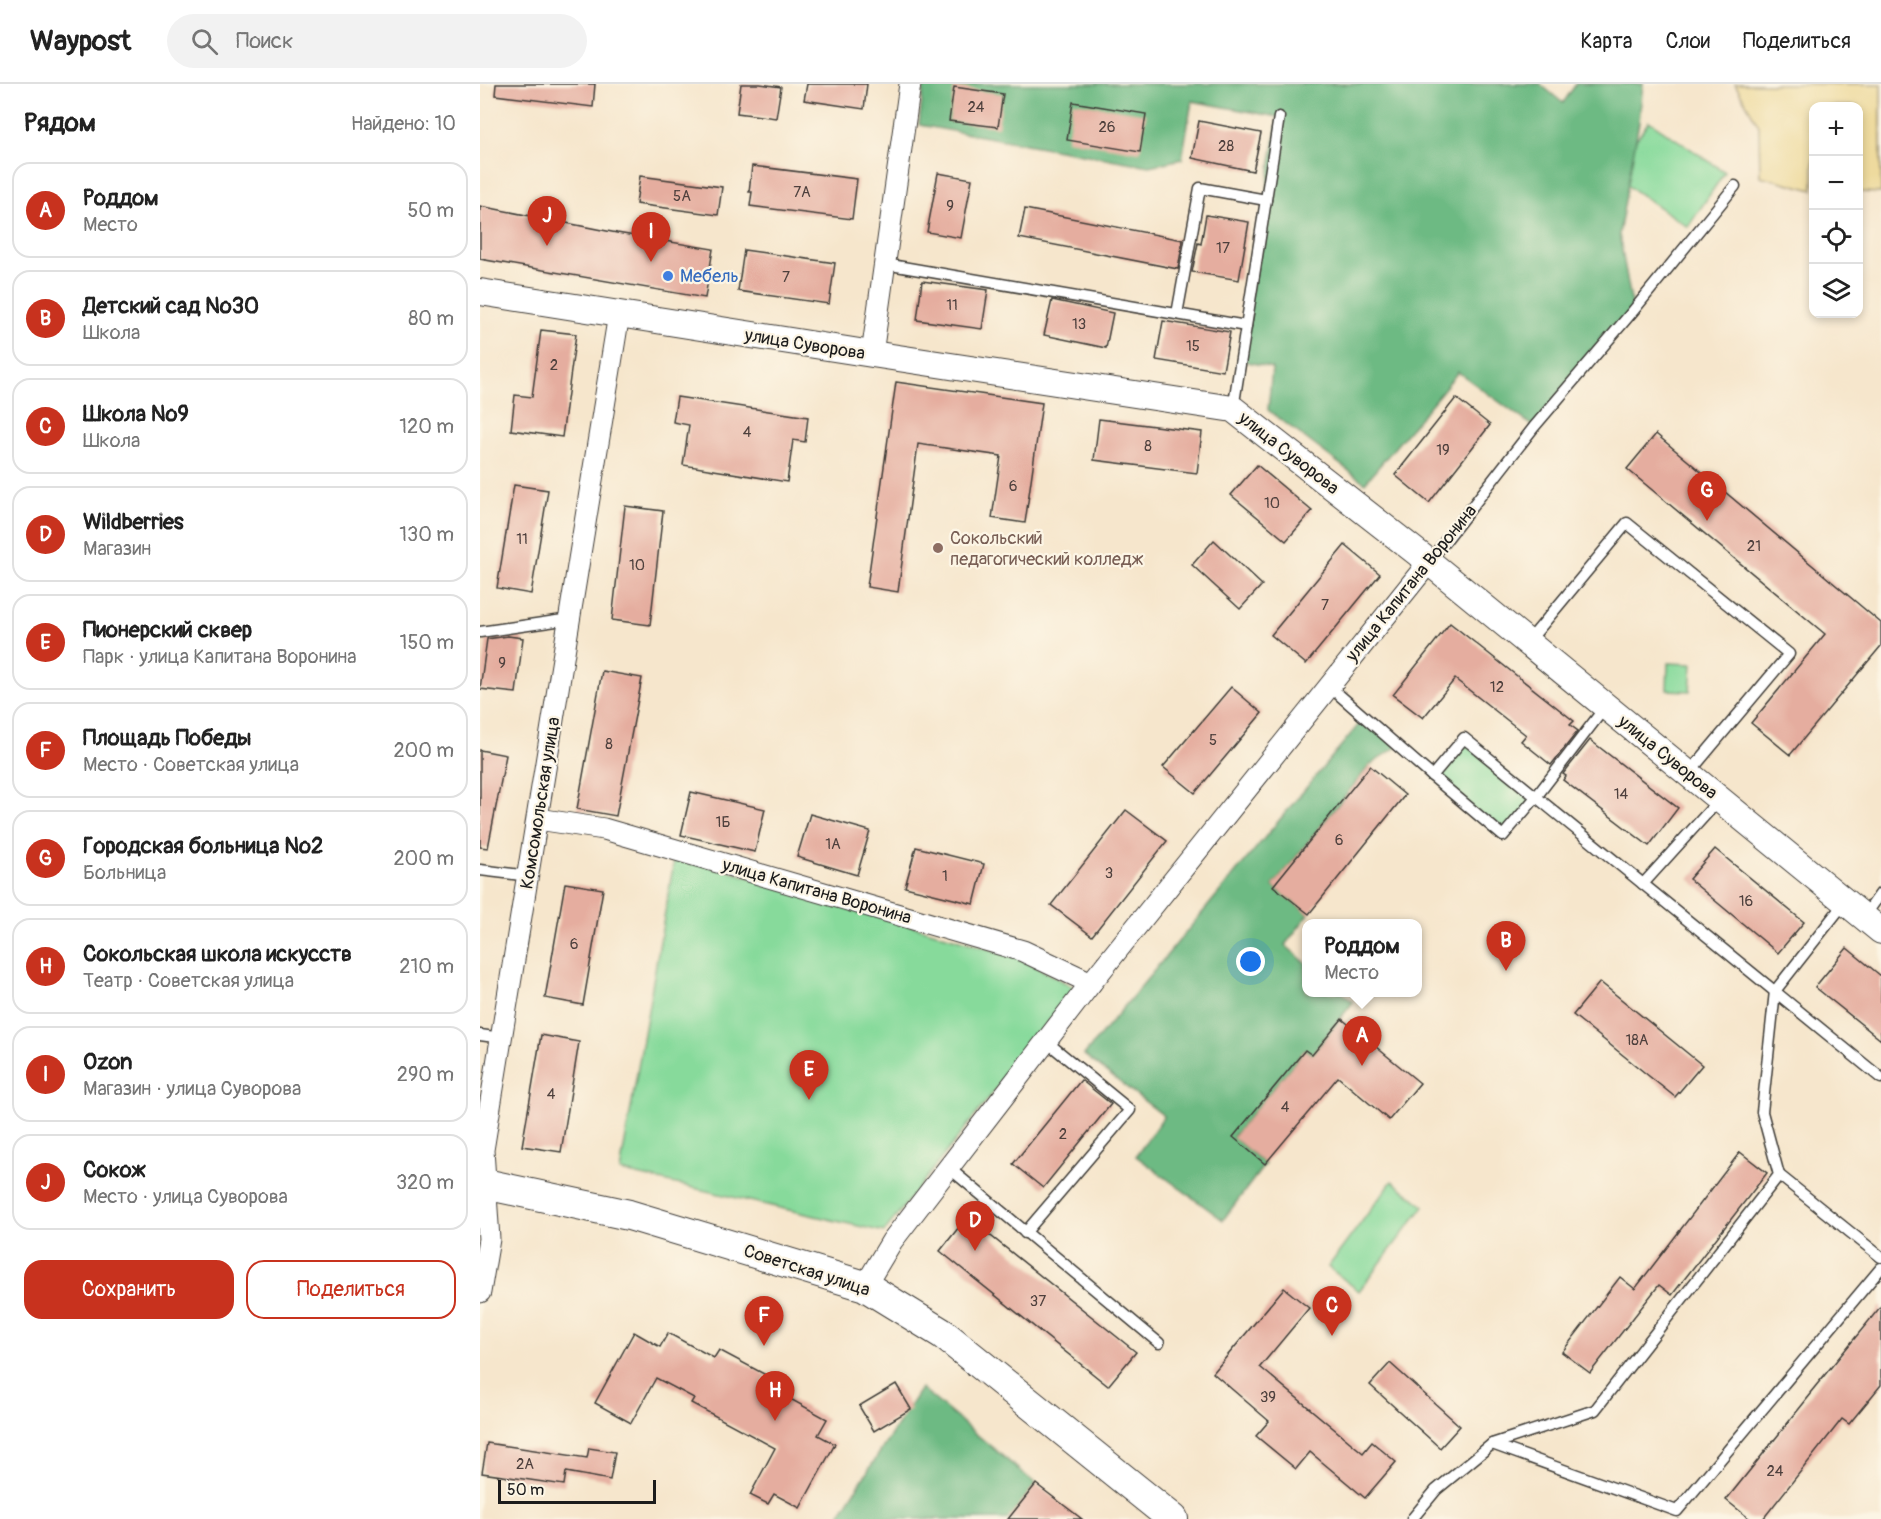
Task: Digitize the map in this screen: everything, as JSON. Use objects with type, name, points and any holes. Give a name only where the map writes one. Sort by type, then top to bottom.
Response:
[{"type":"main road","name":"Советская улица","points":[[483,1183],[629,1215],[865,1286],[943,1334],[1173,1519]]},
{"type":"street","points":[[872,354],[910,84]]},
{"type":"street","name":"улица Суворова","points":[[480,292],[1233,409],[1429,562],[1863,916]]},
{"type":"street","name":"Комсомольская улица","points":[[480,1292],[489,1239],[483,1183],[483,1150],[620,314]]},
{"type":"street","name":"улица Капитана Воронина","points":[[865,1286],[892,1241],[1091,983],[1429,562]]},
{"type":"street","name":"улица Капитана Воронина","points":[[538,819],[604,829],[1023,951],[1091,983]]},
{"type":"lane","points":[[1233,409],[1279,117]]},
{"type":"lane","name":"улица Капитана Воронина","points":[[1429,562],[1534,428],[1735,186]]},
{"type":"lane","points":[[1177,314],[1200,188],[1266,200]]},
{"type":"lane","points":[[885,264],[1246,326]]},
{"type":"lane","points":[[1527,642],[1627,523],[1789,654],[1689,773]]},
{"type":"lane","points":[[480,632],[570,619]]},
{"type":"lane","points":[[1329,686],[1503,836],[1606,706]]},
{"type":"lane","points":[[1432,776],[1464,738],[1881,1078]]},
{"type":"lane","points":[[1643,884],[1720,799]]},
{"type":"lane","points":[[480,870],[529,876]]},
{"type":"lane","points":[[1881,893],[1863,916],[1775,992],[1762,1112],[1779,1175],[1881,1257]]},
{"type":"lane","points":[[480,1035],[502,1038]]},
{"type":"lane","points":[[1025,1233],[1130,1110],[1047,1042]]},
{"type":"lane","points":[[949,1168],[1159,1343]]},
{"type":"lane","points":[[1412,1519],[1436,1490],[1491,1444],[1595,1410],[1779,1175]]},
{"type":"lane","points":[[1491,1444],[1677,1511],[1881,1268]]},
{"type":"green space","points":[[924,84],[1540,84],[1563,103],[1576,84],[1643,84],[1639,122],[1619,234],[1633,311],[1534,427],[1458,372],[1365,483],[1268,410],[1272,368],[1240,360],[1278,117],[1192,101],[1182,159],[1149,166],[919,125]]},
{"type":"green space","points":[[1649,121],[1725,172],[1688,227],[1612,175]]},
{"type":"green space","points":[[1668,663],[1692,664],[1690,691],[1667,690]]},
{"type":"green space","points":[[1365,717],[1398,746],[1369,766],[1273,886],[1309,914],[1305,919],[1302,919],[1302,923],[1285,945],[1302,960],[1302,997],[1347,997],[1353,1002],[1312,1055],[1305,1050],[1233,1137],[1265,1164],[1223,1220],[1136,1156],[1164,1116],[1084,1055]]},
{"type":"green space","points":[[1464,738],[1536,797],[1503,836],[1432,776]]},
{"type":"green space","points":[[675,855],[1020,958],[1075,988],[884,1232],[620,1171]]},
{"type":"green space","points":[[1392,1181],[1424,1206],[1359,1291],[1328,1267]]},
{"type":"green space","points":[[921,1388],[1036,1484],[1011,1516],[1013,1519],[837,1519]]},
{"type":"sand","points":[[1735,84],[1881,84],[1881,193],[1863,192],[1863,102],[1809,102],[1809,189],[1760,176],[1759,126]]},
{"type":"building","points":[[496,84],[595,84],[593,107],[495,95]]},
{"type":"building","points":[[741,84],[781,87],[776,118],[737,113]]},
{"type":"building","points":[[807,84],[867,84],[864,109],[804,100]]},
{"type":"building","points":[[954,87],[1003,94],[998,127],[949,121]]},
{"type":"building","points":[[1073,102],[1146,114],[1140,152],[1067,140]]},
{"type":"building","points":[[1199,121],[1261,133],[1253,171],[1192,158]]},
{"type":"building","points":[[752,166],[857,179],[852,219],[750,206]]},
{"type":"building","points":[[938,173],[972,179],[961,238],[927,232]]},
{"type":"building","points":[[640,176],[722,187],[718,215],[636,204]]},
{"type":"building","points":[[480,206],[713,249],[705,298],[480,259]]},
{"type":"building","points":[[1025,209],[1183,240],[1178,269],[1019,238]]},
{"type":"building","points":[[1206,215],[1249,222],[1239,280],[1192,272],[1198,243],[1201,244]]},
{"type":"building","points":[[744,250],[835,263],[829,304],[738,291]]},
{"type":"building","points":[[922,281],[988,290],[982,329],[917,320]]},
{"type":"building","points":[[1052,300],[1113,313],[1106,348],[1044,335]]},
{"type":"building","points":[[1163,321],[1230,332],[1223,371],[1156,360]]},
{"type":"building","points":[[541,330],[576,334],[562,437],[511,430],[515,395],[532,397]]},
{"type":"building","points":[[896,382],[1042,403],[1025,523],[992,518],[1001,456],[918,444],[898,592],[867,587]]},
{"type":"building","points":[[677,397],[808,417],[805,442],[793,440],[787,482],[683,465],[689,425],[673,422]]},
{"type":"building","points":[[1456,398],[1490,425],[1429,503],[1395,475]]},
{"type":"building","points":[[1099,419],[1202,432],[1197,473],[1094,460]]},
{"type":"building","points":[[1656,434],[1881,623],[1881,646],[1790,755],[1751,723],[1825,634],[1627,469]]},
{"type":"building","points":[[1257,465],[1312,511],[1286,541],[1231,495]]},
{"type":"building","points":[[514,485],[548,490],[531,594],[497,588]]},
{"type":"building","points":[[625,506],[663,511],[650,625],[612,620]]},
{"type":"building","points":[[1214,540],[1262,585],[1240,609],[1192,565]]},
{"type":"building","points":[[1345,545],[1380,574],[1306,664],[1271,635]]},
{"type":"building","points":[[1450,623],[1574,721],[1570,725],[1578,731],[1551,765],[1521,741],[1526,735],[1455,679],[1423,718],[1393,695]]},
{"type":"building","points":[[508,636],[523,638],[516,693],[480,689],[487,639]]},
{"type":"building","points":[[602,671],[642,678],[616,816],[577,809]]},
{"type":"building","points":[[1231,687],[1262,713],[1195,793],[1163,767]]},
{"type":"building","points":[[1590,740],[1678,808],[1649,846],[1563,780],[1566,776],[1563,774]]},
{"type":"building","points":[[480,750],[506,755],[488,848],[480,847]]},
{"type":"building","points":[[1370,766],[1405,795],[1309,914],[1273,886]]},
{"type":"building","points":[[691,792],[765,809],[755,852],[681,835]]},
{"type":"building","points":[[1126,810],[1167,841],[1092,936],[1051,905]]},
{"type":"building","points":[[810,814],[870,831],[857,875],[797,857]]},
{"type":"building","points":[[916,847],[984,864],[974,904],[905,887]]},
{"type":"building","points":[[1715,849],[1804,922],[1778,953],[1689,879]]},
{"type":"building","points":[[565,883],[603,889],[583,1005],[545,998]]},
{"type":"building","points":[[1847,948],[1881,976],[1881,1040],[1815,987]]},
{"type":"building","points":[[1600,982],[1702,1065],[1675,1097],[1573,1015]]},
{"type":"building","points":[[1342,1019],[1420,1083],[1389,1120],[1338,1077],[1265,1164],[1233,1137],[1305,1050],[1312,1055]]},
{"type":"building","points":[[541,1035],[579,1042],[561,1152],[522,1146]]},
{"type":"building","points":[[1081,1080],[1111,1104],[1043,1188],[1013,1164]]},
{"type":"building","points":[[1740,1152],[1767,1173],[1672,1295],[1659,1285],[1590,1373],[1562,1352],[1620,1277],[1635,1289]]},
{"type":"building","points":[[967,1217],[1136,1352],[1108,1386],[940,1251]]},
{"type":"building","points":[[1284,1288],[1309,1308],[1260,1367],[1363,1453],[1372,1442],[1396,1462],[1365,1498],[1310,1452],[1296,1469],[1256,1436],[1269,1421],[1213,1373]]},
{"type":"building","points":[[1881,1306],[1881,1385],[1849,1424],[1842,1419],[1763,1519],[1750,1519],[1726,1500]]},
{"type":"building","points":[[634,1332],[660,1347],[668,1333],[714,1358],[719,1350],[766,1375],[761,1383],[827,1419],[818,1435],[835,1444],[800,1508],[774,1494],[768,1504],[750,1495],[775,1448],[691,1403],[694,1398],[656,1378],[631,1423],[595,1403]]},
{"type":"building","points":[[1390,1363],[1460,1426],[1440,1448],[1370,1385]]},
{"type":"building","points":[[896,1384],[911,1409],[874,1431],[859,1406]]},
{"type":"building","points":[[487,1443],[587,1458],[589,1448],[615,1452],[610,1480],[566,1472],[564,1485],[482,1473]]},
{"type":"building","points":[[1036,1484],[1082,1519],[1008,1519]]},
{"type":"place","name":"Сокож","points":[[547,246]]},
{"type":"place","name":"Ozon","points":[[651,262]]},
{"type":"place","name":"Мебель","points":[[668,276]]},
{"type":"place","name":"Городская больница №2","points":[[1707,521]]},
{"type":"place","name":"Сокольский педагогический колледж","points":[[938,548]]},
{"type":"place","name":"Детский сад №30","points":[[1506,971]]},
{"type":"place","name":"Роддом","points":[[1362,1066]]},
{"type":"place","name":"Пионерский сквер","points":[[809,1100]]},
{"type":"place","name":"Wildberries","points":[[975,1251]]},
{"type":"place","name":"Школа №9","points":[[1332,1336]]},
{"type":"place","name":"Площадь Победы","points":[[764,1346]]},
{"type":"place","name":"Сокольская школа искусств","points":[[775,1421]]}]
